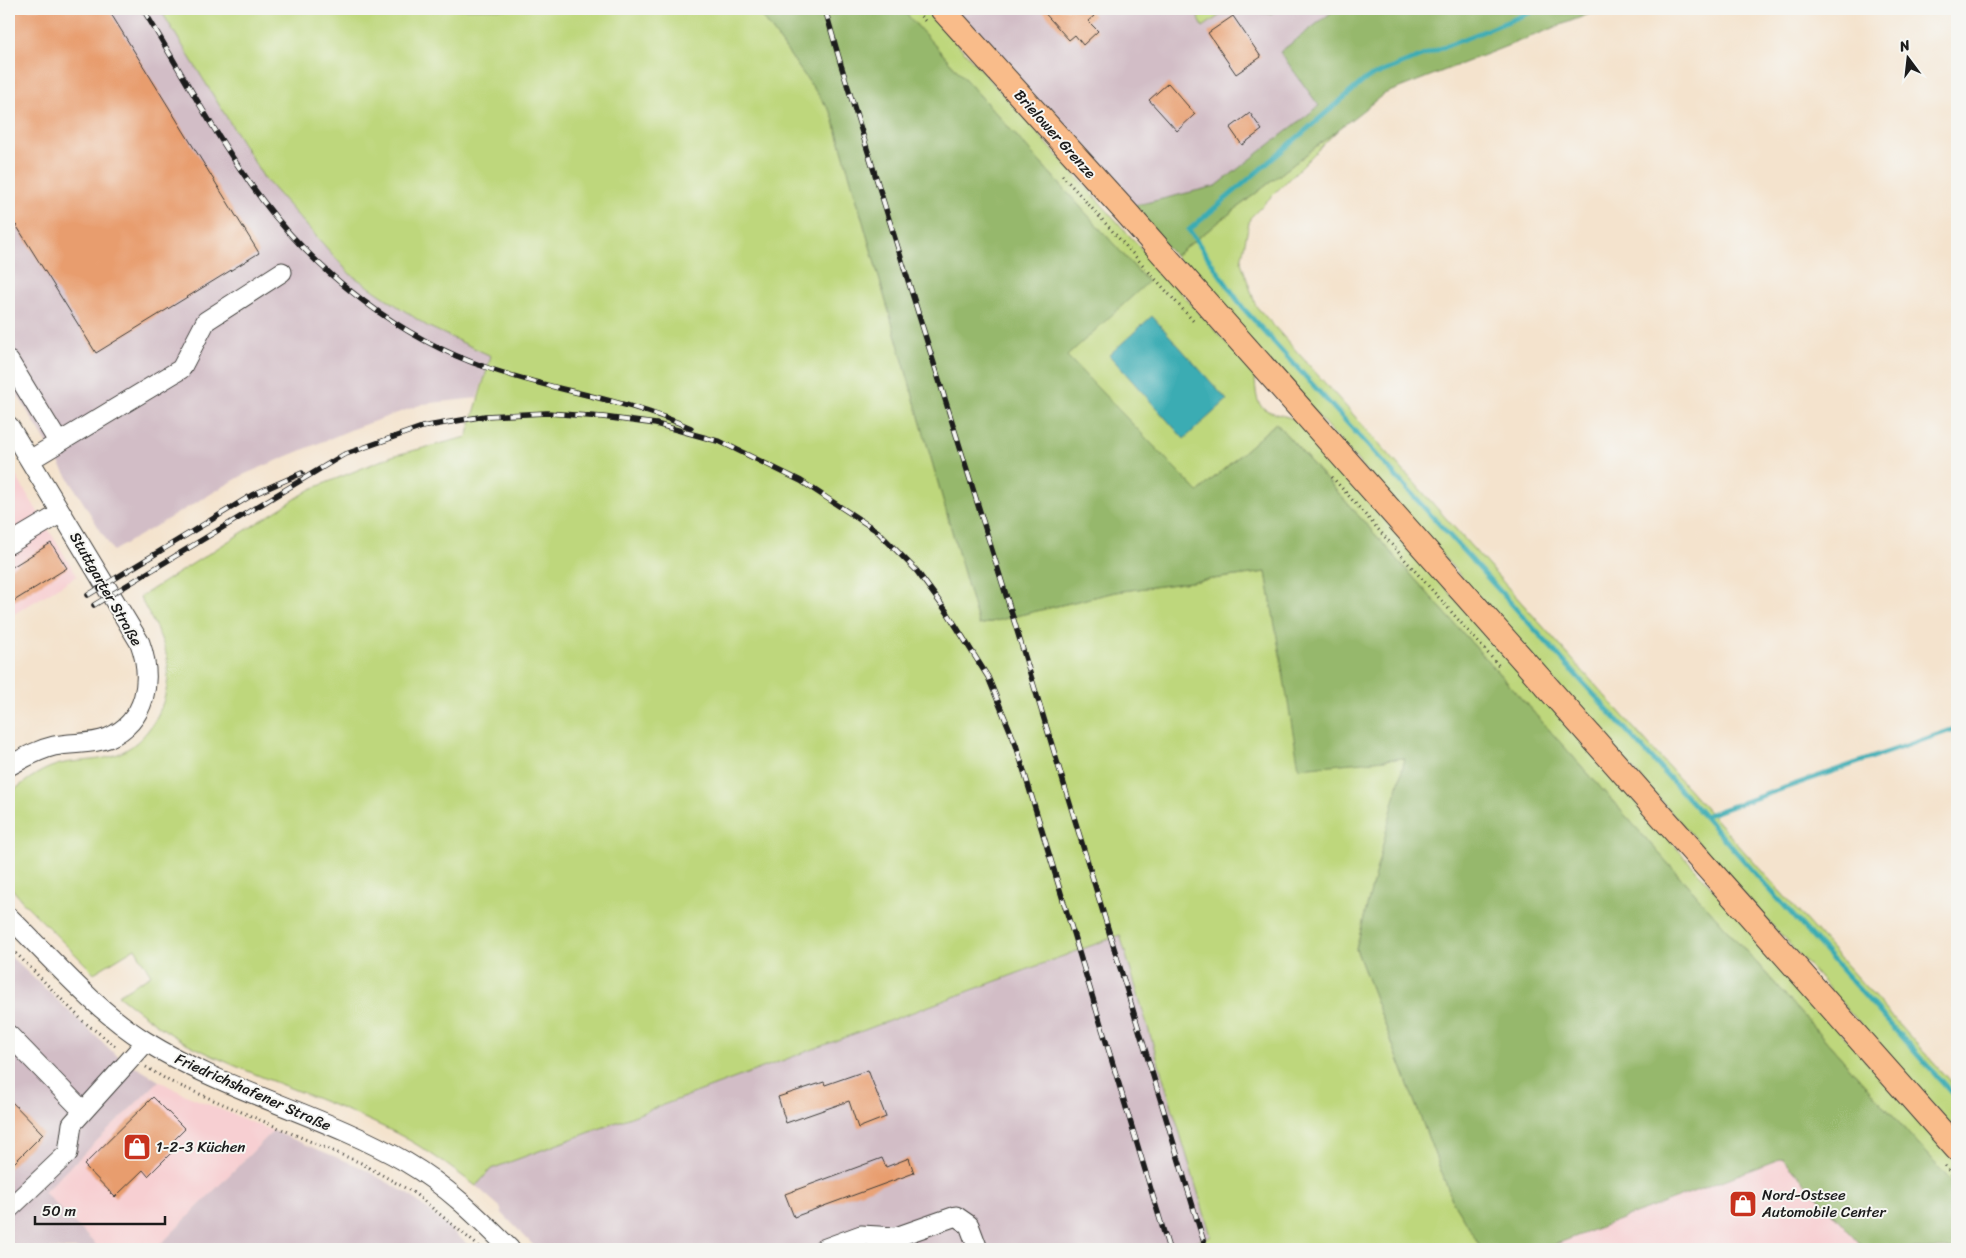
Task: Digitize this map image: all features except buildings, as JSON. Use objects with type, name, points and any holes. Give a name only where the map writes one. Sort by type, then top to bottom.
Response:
[{"type":"main road","name":"Brielower Grenze","points":[[942,9],[1125,211],[1957,1149]]},
{"type":"street","points":[[30,460],[181,369],[206,321],[282,272]]},
{"type":"street","points":[[9,361],[59,443]]},
{"type":"street","name":"Stuttgarter Straße","points":[[9,426],[140,643],[147,671],[144,699],[134,716],[108,738],[90,743],[47,748],[32,753],[9,766]]},
{"type":"street","points":[[9,544],[61,513]]},
{"type":"street","name":"Friedrichshafener Straße","points":[[9,917],[98,1005],[146,1042],[219,1080],[358,1138],[406,1162],[461,1200],[510,1249]]},
{"type":"street","points":[[9,1034],[83,1112]]},
{"type":"street","points":[[9,1209],[68,1153],[72,1124],[146,1042]]},
{"type":"street","points":[[823,1249],[861,1235],[896,1237],[956,1216],[969,1226],[978,1249]]},
{"type":"shaded area","points":[[9,9],[160,9],[264,178],[350,274],[427,326],[491,356],[477,398],[423,404],[355,428],[245,474],[113,551],[9,381]]},
{"type":"shaded area","points":[[950,9],[1194,9],[1203,26],[1229,9],[1272,14],[1272,9],[1336,9],[1330,11],[1319,106],[1216,186],[1129,207]]},
{"type":"shaded area","points":[[16,476],[77,576],[9,617],[9,481]]},
{"type":"shaded area","points":[[1120,935],[1211,1236],[1174,1249],[537,1249],[502,1213],[500,1207],[476,1186],[491,1169]]},
{"type":"shaded area","points":[[9,955],[115,1054],[159,1081],[44,1192],[100,1249],[9,1249]]},
{"type":"shaded area","points":[[159,1081],[188,1096],[273,1131],[156,1249],[100,1249],[44,1192]]},
{"type":"shaded area","points":[[273,1131],[358,1166],[410,1195],[473,1249],[156,1249]]},
{"type":"shaded area","name":"Nord-Ostsee Automobile Center","points":[[1782,1158],[1865,1249],[1543,1249]]},
{"type":"green space","points":[[160,9],[757,9],[832,114],[979,625],[1115,592],[1266,572],[1300,767],[1406,758],[1356,949],[1453,1202],[1482,1249],[1174,1249],[1211,1236],[1120,935],[491,1169],[476,1186],[427,1151],[396,1133],[212,1056],[160,1027],[118,995],[151,975],[135,948],[94,973],[22,901],[9,885],[9,794],[42,771],[57,765],[99,759],[118,754],[141,738],[158,715],[167,687],[167,659],[160,635],[140,597],[311,489],[392,456],[467,437],[491,356],[427,326],[350,274],[264,178]]},
{"type":"green space","points":[[757,9],[902,9],[1148,282],[1067,356],[1198,492],[1276,423],[1957,1188],[1957,1249],[1865,1249],[1782,1158],[1543,1249],[1482,1249],[1453,1202],[1356,949],[1405,758],[1299,768],[1266,572],[1115,592],[979,625],[832,114]]},
{"type":"green space","points":[[902,9],[926,9],[1255,375],[1259,403],[1268,411],[1295,419],[1957,1163],[1957,1188],[1276,423],[1198,492],[1066,356],[1147,281]]},
{"type":"green space","points":[[1194,9],[1229,9],[1203,27]]},
{"type":"green space","points":[[1229,9],[1272,9],[1272,14]]},
{"type":"green space","points":[[1336,9],[1602,9],[1384,94],[1175,256],[1129,207],[1216,186],[1319,106],[1280,52]]},
{"type":"green space","points":[[1339,129],[1250,218],[1241,262],[1256,306],[1957,1089],[1957,1132],[1175,256]]},
{"type":"water","points":[[1152,316],[1227,400],[1184,439],[1109,355]]},
{"type":"waterway","points":[[1539,9],[1367,78],[1189,230],[1243,308],[1704,816],[1957,728]]},
{"type":"waterway","points":[[1704,816],[1957,1099]]},
{"type":"railway","points":[[143,9],[216,131],[263,201],[309,254],[364,301],[393,322],[424,340],[488,368],[616,402],[691,428]]},
{"type":"railway","points":[[825,9],[1206,1249]]},
{"type":"railway","points":[[94,605],[343,455],[422,427],[485,416],[547,413],[603,417],[656,424],[721,442],[801,481],[877,531],[916,570],[947,612],[988,677],[1016,745],[1169,1249]]},
{"type":"railway","points":[[88,595],[252,495],[302,473]]},
{"type":"place","name":"1-2-3 Küchen","points":[[137,1147]]},
{"type":"place","name":"Nord-Ostsee Automobile Center","points":[[1743,1204]]}]
